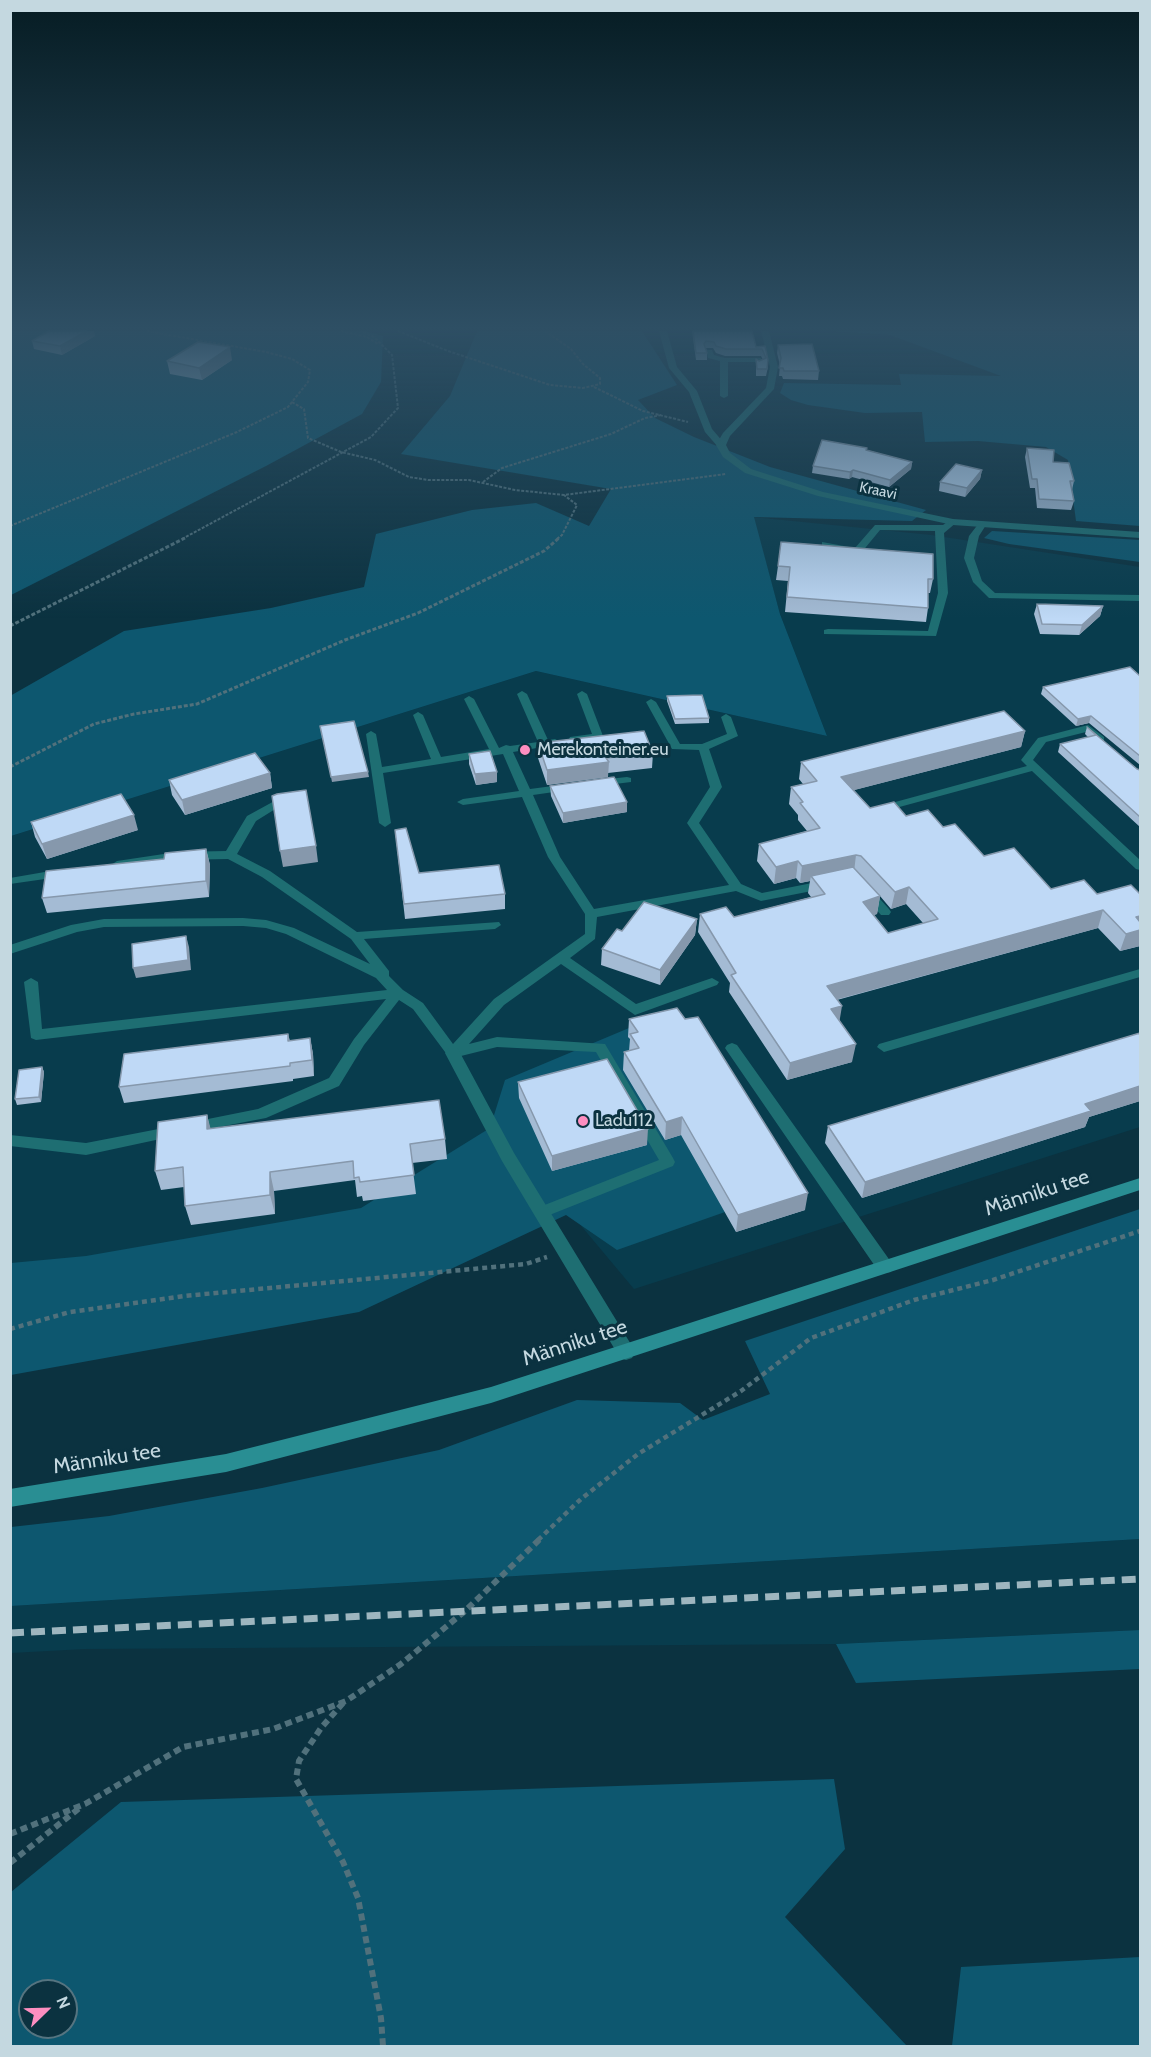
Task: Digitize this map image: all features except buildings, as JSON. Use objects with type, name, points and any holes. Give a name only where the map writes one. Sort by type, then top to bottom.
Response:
[{"type":"street","points":[[721,445],[734,427]]},
{"type":"street","name":"Kraavi","points":[[721,445],[726,455],[748,471],[821,494],[953,522],[1140,535]]},
{"type":"street","points":[[453,1053],[508,1157],[626,1352]]},
{"type":"street","name":"Männiku tee","points":[[10,1498],[143,1478],[226,1462],[482,1398],[1140,1184]]},
{"type":"lane","points":[[707,427],[721,445]]},
{"type":"lane","points":[[828,632],[932,634],[943,593],[939,532],[953,522]]},
{"type":"lane","points":[[982,525],[974,536],[969,558],[978,582],[992,596],[1140,598]]},
{"type":"lane","points":[[857,551],[878,528],[944,528]]},
{"type":"lane","points":[[825,544],[868,553]]},
{"type":"lane","points":[[522,694],[544,743]]},
{"type":"lane","points":[[377,771],[501,749],[597,736],[582,694]]},
{"type":"lane","points":[[453,1053],[498,1002],[591,936],[591,914],[554,857],[527,792],[469,699]]},
{"type":"lane","points":[[651,702],[676,747],[703,747],[733,736],[726,717]]},
{"type":"lane","points":[[418,715],[437,760]]},
{"type":"lane","points":[[1105,743],[1088,728],[1042,740],[1027,760],[1134,852],[1140,866]]},
{"type":"lane","points":[[371,734],[385,823]]},
{"type":"lane","points":[[703,747],[716,787],[693,823],[737,887]]},
{"type":"lane","points":[[872,812],[1035,767]]},
{"type":"lane","points":[[463,802],[627,780]]},
{"type":"lane","points":[[230,855],[251,819],[291,795]]},
{"type":"lane","points":[[107,866],[177,855],[230,855],[266,874],[355,936],[398,993]]},
{"type":"lane","points":[[14,881],[72,872]]},
{"type":"lane","points":[[591,914],[737,887],[762,897],[849,879],[885,912]]},
{"type":"lane","points":[[10,950],[75,928],[104,923],[243,922],[266,924],[290,931],[381,975],[398,993],[418,1006],[453,1053]]},
{"type":"lane","points":[[355,936],[495,925]]},
{"type":"lane","points":[[561,958],[635,1010],[712,981]]},
{"type":"lane","points":[[885,1047],[1140,973]]},
{"type":"lane","points":[[31,982],[36,1035],[398,993]]},
{"type":"lane","points":[[10,1140],[86,1149],[261,1114],[334,1082],[359,1042],[398,993]]},
{"type":"lane","points":[[453,1053],[497,1042],[600,1047],[668,1162],[542,1212]]},
{"type":"lane","points":[[732,1048],[885,1267]]},
{"type":"path","points":[[10,526],[246,427]]},
{"type":"path","points":[[306,427],[308,438],[341,452],[375,460],[409,477],[482,482],[515,490],[564,495],[748,471]]},
{"type":"path","points":[[10,626],[193,534],[370,437],[380,427]]},
{"type":"path","points":[[482,482],[502,468],[611,434],[626,427]]},
{"type":"path","points":[[700,427],[708,430]]},
{"type":"path","points":[[10,767],[94,724],[134,714],[197,704],[345,640],[418,613],[544,551],[562,535],[577,505],[564,495]]},
{"type":"path","points":[[10,1863],[85,1804],[183,1747],[273,1729],[346,1701],[401,1664],[465,1611],[580,1499],[638,1454],[741,1391],[811,1338],[914,1300],[993,1280],[1140,1231]]},
{"type":"path","points":[[10,1329],[70,1312],[184,1296],[526,1264],[566,1251]]},
{"type":"path","points":[[346,1701],[321,1728],[299,1761],[296,1779],[343,1862],[358,1898],[381,2018],[383,2046]]},
{"type":"path","points":[[10,1834],[85,1804]]},
{"type":"shaded area","points":[[11,427],[338,427],[266,466],[11,595]]},
{"type":"shaded area","points":[[424,427],[673,427],[770,467],[926,510],[912,521],[754,517],[780,614],[827,736],[536,671],[11,836],[10,696],[124,631],[271,608],[364,587],[376,534],[472,510],[536,503],[589,526],[611,489],[401,454]]},
{"type":"shaded area","points":[[923,427],[1140,427],[1140,526],[1076,521],[1068,460],[1046,447],[978,441],[925,442]]},
{"type":"shaded area","points":[[753,517],[931,535],[1140,567],[1140,1127],[634,1289],[536,1172],[11,1285],[11,836],[536,671],[827,736],[780,614]]},
{"type":"shaded area","points":[[992,531],[1140,540],[1140,562],[1009,544],[984,538]]},
{"type":"shaded area","points":[[629,1028],[725,1212],[617,1250],[566,1215],[359,1312],[11,1375],[11,1263],[86,1256],[361,1208],[490,1128],[505,1080]]},
{"type":"shaded area","points":[[1140,1209],[1140,1539],[11,1606],[11,1527],[109,1516],[262,1488],[439,1450],[577,1400],[680,1403],[703,1420],[770,1394],[745,1341]]},
{"type":"shaded area","points":[[1140,1539],[1140,1630],[836,1644],[85,1649],[11,1653],[11,1606]]},
{"type":"shaded area","points":[[1140,1630],[1140,1669],[856,1683],[836,1644]]},
{"type":"shaded area","points":[[834,1779],[845,1849],[785,1917],[907,2046],[11,2046],[11,1892],[121,1802]]},
{"type":"shaded area","points":[[1140,1957],[1140,2046],[952,2046],[961,1967]]},
{"type":"railway","points":[[10,1633],[1140,1579]]},
{"type":"place","name":"Merekonteiner.eu","points":[[525,750]]},
{"type":"place","name":"Ladu112","points":[[583,1121]]}]
